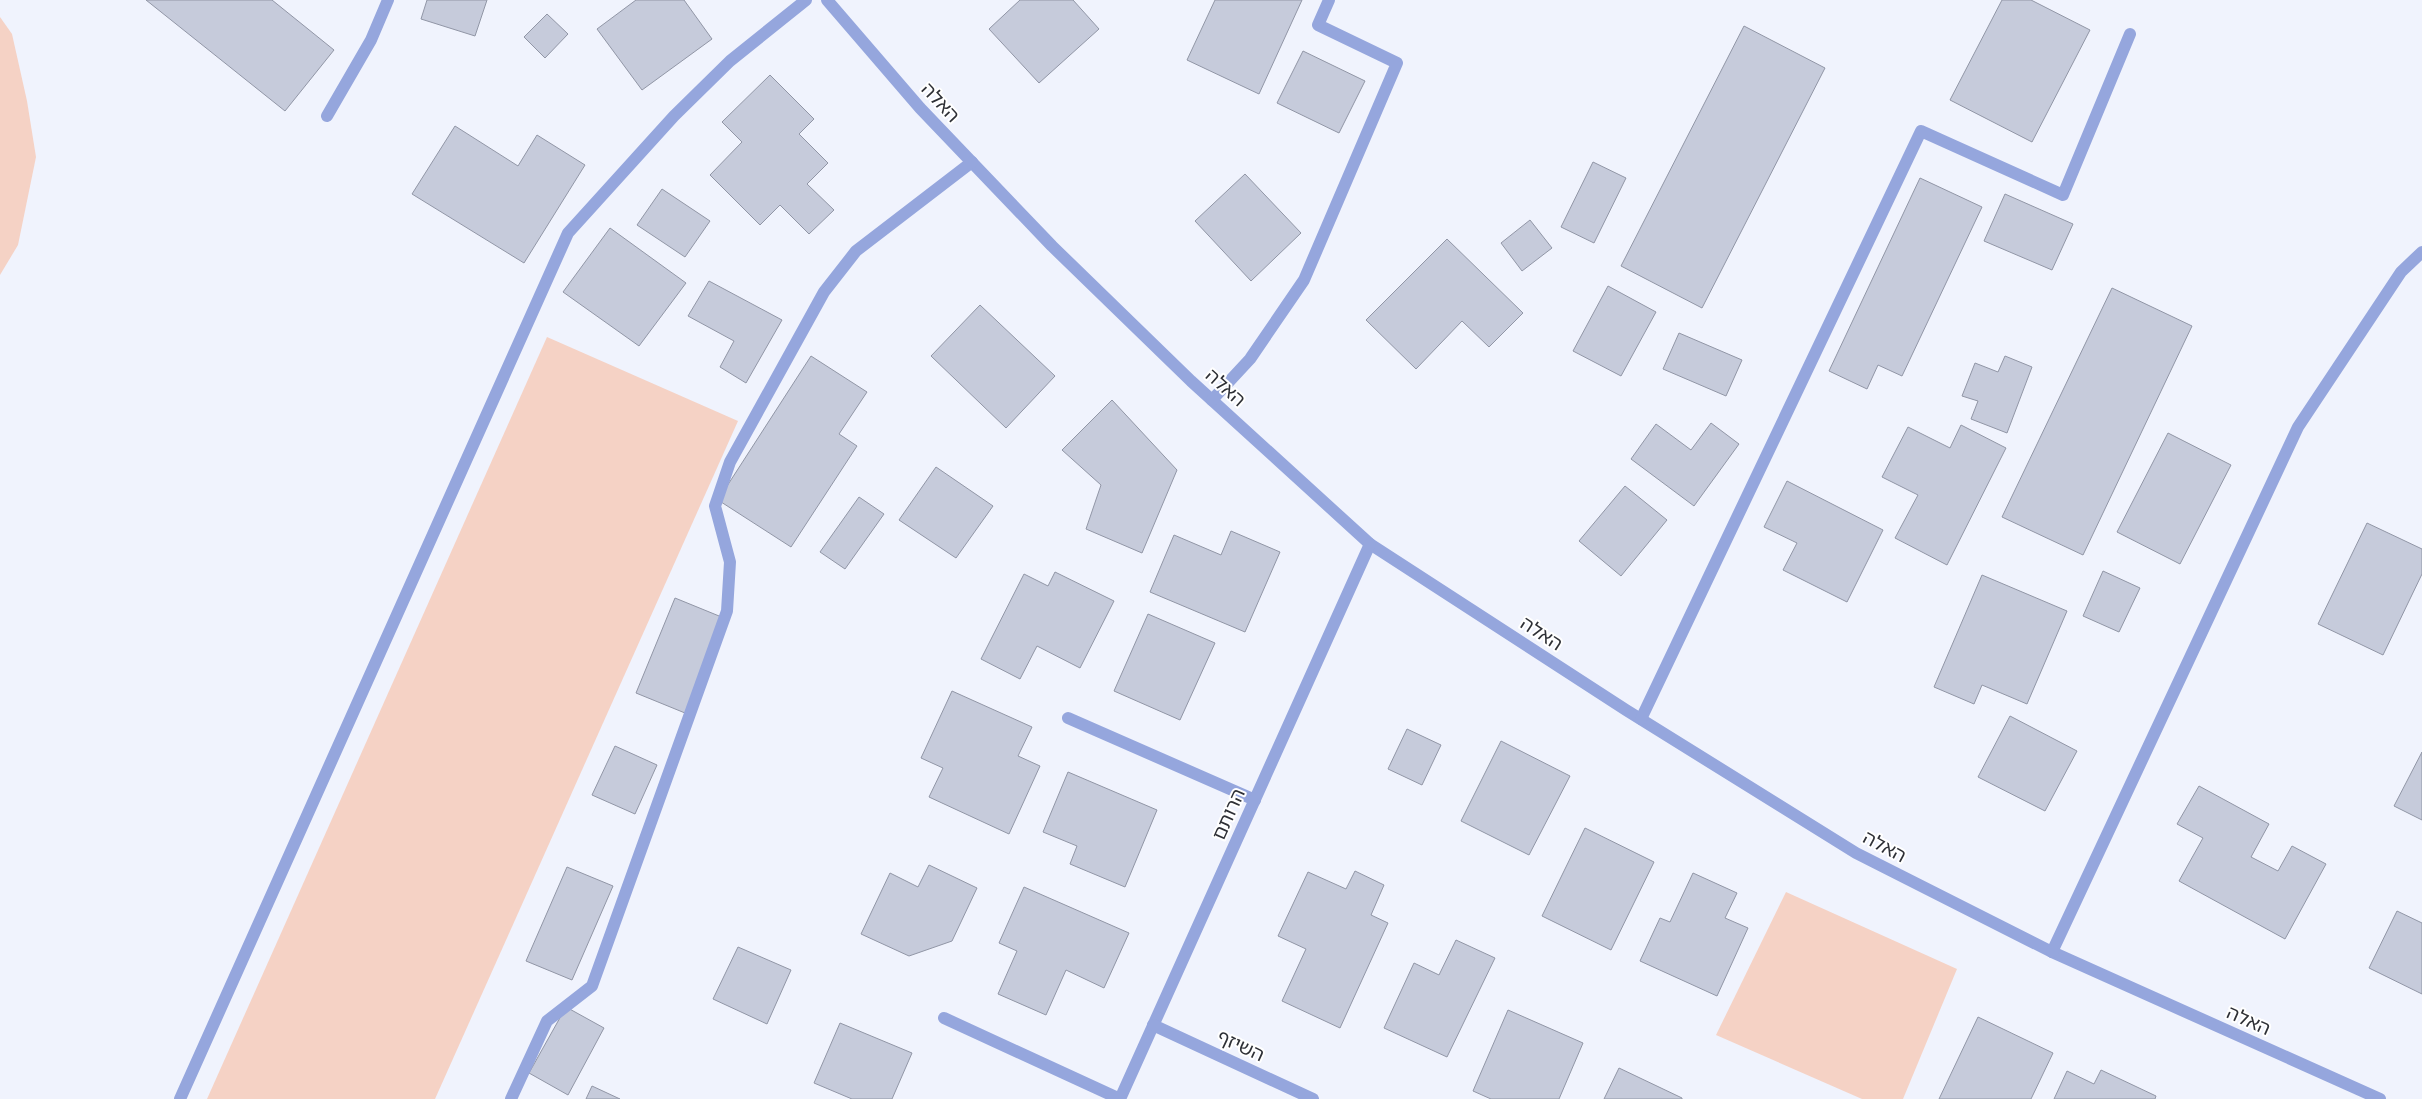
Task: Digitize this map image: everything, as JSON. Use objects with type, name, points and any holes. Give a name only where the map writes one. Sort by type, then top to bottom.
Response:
[{"type":"street","points":[[327,116],[371,40],[388,0]]},
{"type":"street","points":[[180,1099],[568,233],[674,116],[730,61],[806,0]]},
{"type":"street","name":"האלה","points":[[827,0],[920,108],[1052,246],[1212,400],[1370,544],[1641,719],[1856,853],[2052,952],[2380,1099]]},
{"type":"street","points":[[1212,400],[1250,359],[1304,280],[1398,63],[1318,25],[1329,0]]},
{"type":"street","points":[[1641,719],[1921,131],[2063,195],[2130,34]]},
{"type":"street","points":[[511,1099],[547,1021],[592,986],[727,611],[730,562],[715,506],[730,462],[824,292],[856,251],[972,162]]},
{"type":"street","points":[[2052,952],[2298,426],[2401,272],[2422,252]]},
{"type":"street","name":"הרותם","points":[[1120,1099],[1370,544]]},
{"type":"street","points":[[1068,718],[1255,800]]},
{"type":"street","points":[[944,1018],[1120,1099]]},
{"type":"street","name":"השיזף","points":[[1153,1025],[1313,1099]]},
{"type":"shaded area","points":[[0,17],[12,34],[27,101],[36,157],[18,245],[0,275]]},
{"type":"shaded area","points":[[547,337],[738,421],[435,1099],[207,1099]]},
{"type":"shaded area","points":[[1786,892],[1957,969],[1903,1099],[1862,1099],[1716,1035]]},
{"type":"building","points":[[146,0],[272,0],[334,50],[285,111]]},
{"type":"building","points":[[427,0],[487,0],[475,36],[421,19]]},
{"type":"building","points":[[636,0],[684,0],[712,39],[642,90],[597,29]]},
{"type":"building","points":[[1020,0],[1073,0],[1099,29],[1039,83],[989,29]]},
{"type":"building","points":[[1215,0],[1302,0],[1259,94],[1187,60]]},
{"type":"building","points":[[2002,0],[2031,0],[2090,30],[2032,142],[1950,100]]},
{"type":"building","points":[[547,14],[568,34],[545,58],[524,37]]},
{"type":"building","points":[[1744,26],[1825,68],[1702,308],[1621,266]]},
{"type":"building","points":[[1303,51],[1365,81],[1339,133],[1277,103]]},
{"type":"building","points":[[770,75],[814,119],[799,134],[828,163],[807,184],[834,210],[809,234],[780,205],[760,225],[710,175],[742,142],[722,122]]},
{"type":"building","points":[[455,126],[518,166],[537,135],[585,165],[524,263],[412,194]]},
{"type":"building","points":[[1593,162],[1626,178],[1594,243],[1561,227]]},
{"type":"building","points":[[1245,174],[1301,233],[1251,281],[1195,221]]},
{"type":"building","points":[[1920,178],[1982,207],[1902,376],[1878,365],[1867,389],[1829,371]]},
{"type":"building","points":[[662,189],[710,221],[685,257],[637,225]]},
{"type":"building","points":[[2005,194],[2073,224],[2052,270],[1984,241]]},
{"type":"building","points":[[1530,220],[1552,248],[1522,271],[1501,243]]},
{"type":"building","points":[[610,228],[686,283],[639,346],[563,292]]},
{"type":"building","points":[[1447,239],[1523,313],[1489,347],[1462,321],[1416,369],[1366,320]]},
{"type":"building","points":[[709,281],[782,320],[746,383],[720,367],[734,341],[688,316]]},
{"type":"building","points":[[1608,286],[1656,312],[1621,376],[1573,351]]},
{"type":"building","points":[[2112,288],[2192,326],[2083,555],[2002,517]]},
{"type":"building","points":[[980,305],[1055,376],[1006,428],[931,356]]},
{"type":"building","points":[[1679,333],[1742,360],[1726,396],[1663,369]]},
{"type":"building","points":[[811,356],[867,392],[839,434],[857,446],[791,547],[718,500]]},
{"type":"building","points":[[2005,356],[2032,367],[2007,433],[1971,419],[1978,401],[1962,396],[1975,363],[1998,372]]},
{"type":"building","points":[[1112,400],[1177,470],[1142,553],[1086,529],[1101,485],[1062,450]]},
{"type":"building","points":[[1711,423],[1739,444],[1694,506],[1631,459],[1656,424],[1691,450]]},
{"type":"building","points":[[1961,425],[2006,448],[1947,565],[1895,538],[1918,495],[1882,477],[1908,427],[1950,448]]},
{"type":"building","points":[[2168,433],[2231,465],[2180,564],[2117,532]]},
{"type":"building","points":[[936,467],[993,506],[956,558],[899,520]]},
{"type":"building","points":[[1787,481],[1883,530],[1847,602],[1783,570],[1797,543],[1764,527]]},
{"type":"building","points":[[1625,486],[1667,520],[1621,576],[1579,541]]},
{"type":"building","points":[[859,497],[884,514],[845,569],[820,552]]},
{"type":"building","points":[[2367,523],[2422,549],[2422,574],[2383,655],[2318,624]]},
{"type":"building","points":[[1231,531],[1280,552],[1245,632],[1150,592],[1174,535],[1221,555]]},
{"type":"building","points":[[2103,571],[2140,588],[2119,632],[2083,616]]},
{"type":"building","points":[[1055,572],[1114,601],[1080,668],[1037,646],[1020,679],[981,659],[1024,574],[1048,586]]},
{"type":"building","points":[[1982,575],[2067,611],[2027,704],[1982,685],[1974,704],[1934,687]]},
{"type":"building","points":[[675,598],[724,618],[685,713],[636,693]]},
{"type":"building","points":[[1148,614],[1215,643],[1180,720],[1114,691]]},
{"type":"building","points":[[952,691],[1032,727],[1018,756],[1040,766],[1009,834],[929,797],[943,768],[921,758]]},
{"type":"building","points":[[2010,716],[2077,751],[2045,811],[1978,777]]},
{"type":"building","points":[[1407,729],[1441,745],[1422,785],[1388,769]]},
{"type":"building","points":[[1501,741],[1570,776],[1529,855],[1461,821]]},
{"type":"building","points":[[615,746],[657,765],[635,814],[592,795]]},
{"type":"building","points":[[2422,752],[2422,820],[2394,806]]},
{"type":"building","points":[[1068,772],[1157,810],[1125,887],[1070,864],[1077,846],[1043,832]]},
{"type":"building","points":[[2199,786],[2269,824],[2251,857],[2278,871],[2292,846],[2326,864],[2285,939],[2179,881],[2203,838],[2177,824]]},
{"type":"building","points":[[1585,828],[1654,862],[1611,950],[1542,916]]},
{"type":"building","points":[[929,865],[977,888],[952,941],[909,956],[861,934],[890,873],[918,887]]},
{"type":"building","points":[[567,867],[613,886],[572,980],[526,961]]},
{"type":"building","points":[[1355,871],[1384,885],[1371,915],[1388,923],[1340,1028],[1282,1001],[1306,949],[1278,936],[1308,872],[1346,889]]},
{"type":"building","points":[[1693,873],[1737,893],[1725,918],[1748,928],[1717,996],[1640,961],[1660,918],[1670,922]]},
{"type":"building","points":[[1024,887],[1129,933],[1104,988],[1066,970],[1046,1015],[998,994],[1017,951],[999,943]]},
{"type":"building","points":[[2397,911],[2422,923],[2422,994],[2369,968]]},
{"type":"building","points":[[1456,940],[1495,958],[1447,1057],[1384,1028],[1414,963],[1439,975]]},
{"type":"building","points":[[738,947],[791,970],[767,1024],[713,999]]},
{"type":"building","points":[[566,1007],[604,1028],[568,1095],[529,1073]]},
{"type":"building","points":[[1508,1010],[1583,1043],[1559,1099],[1491,1099],[1473,1091]]},
{"type":"building","points":[[1978,1017],[2053,1053],[2031,1099],[1939,1099]]},
{"type":"building","points":[[840,1023],[912,1053],[892,1099],[852,1099],[814,1083]]},
{"type":"building","points":[[1619,1068],[1682,1098],[1682,1099],[1604,1099]]},
{"type":"building","points":[[2101,1070],[2156,1096],[2155,1099],[2054,1099],[2067,1071],[2094,1084]]},
{"type":"building","points":[[592,1086],[620,1099],[586,1099]]}]
